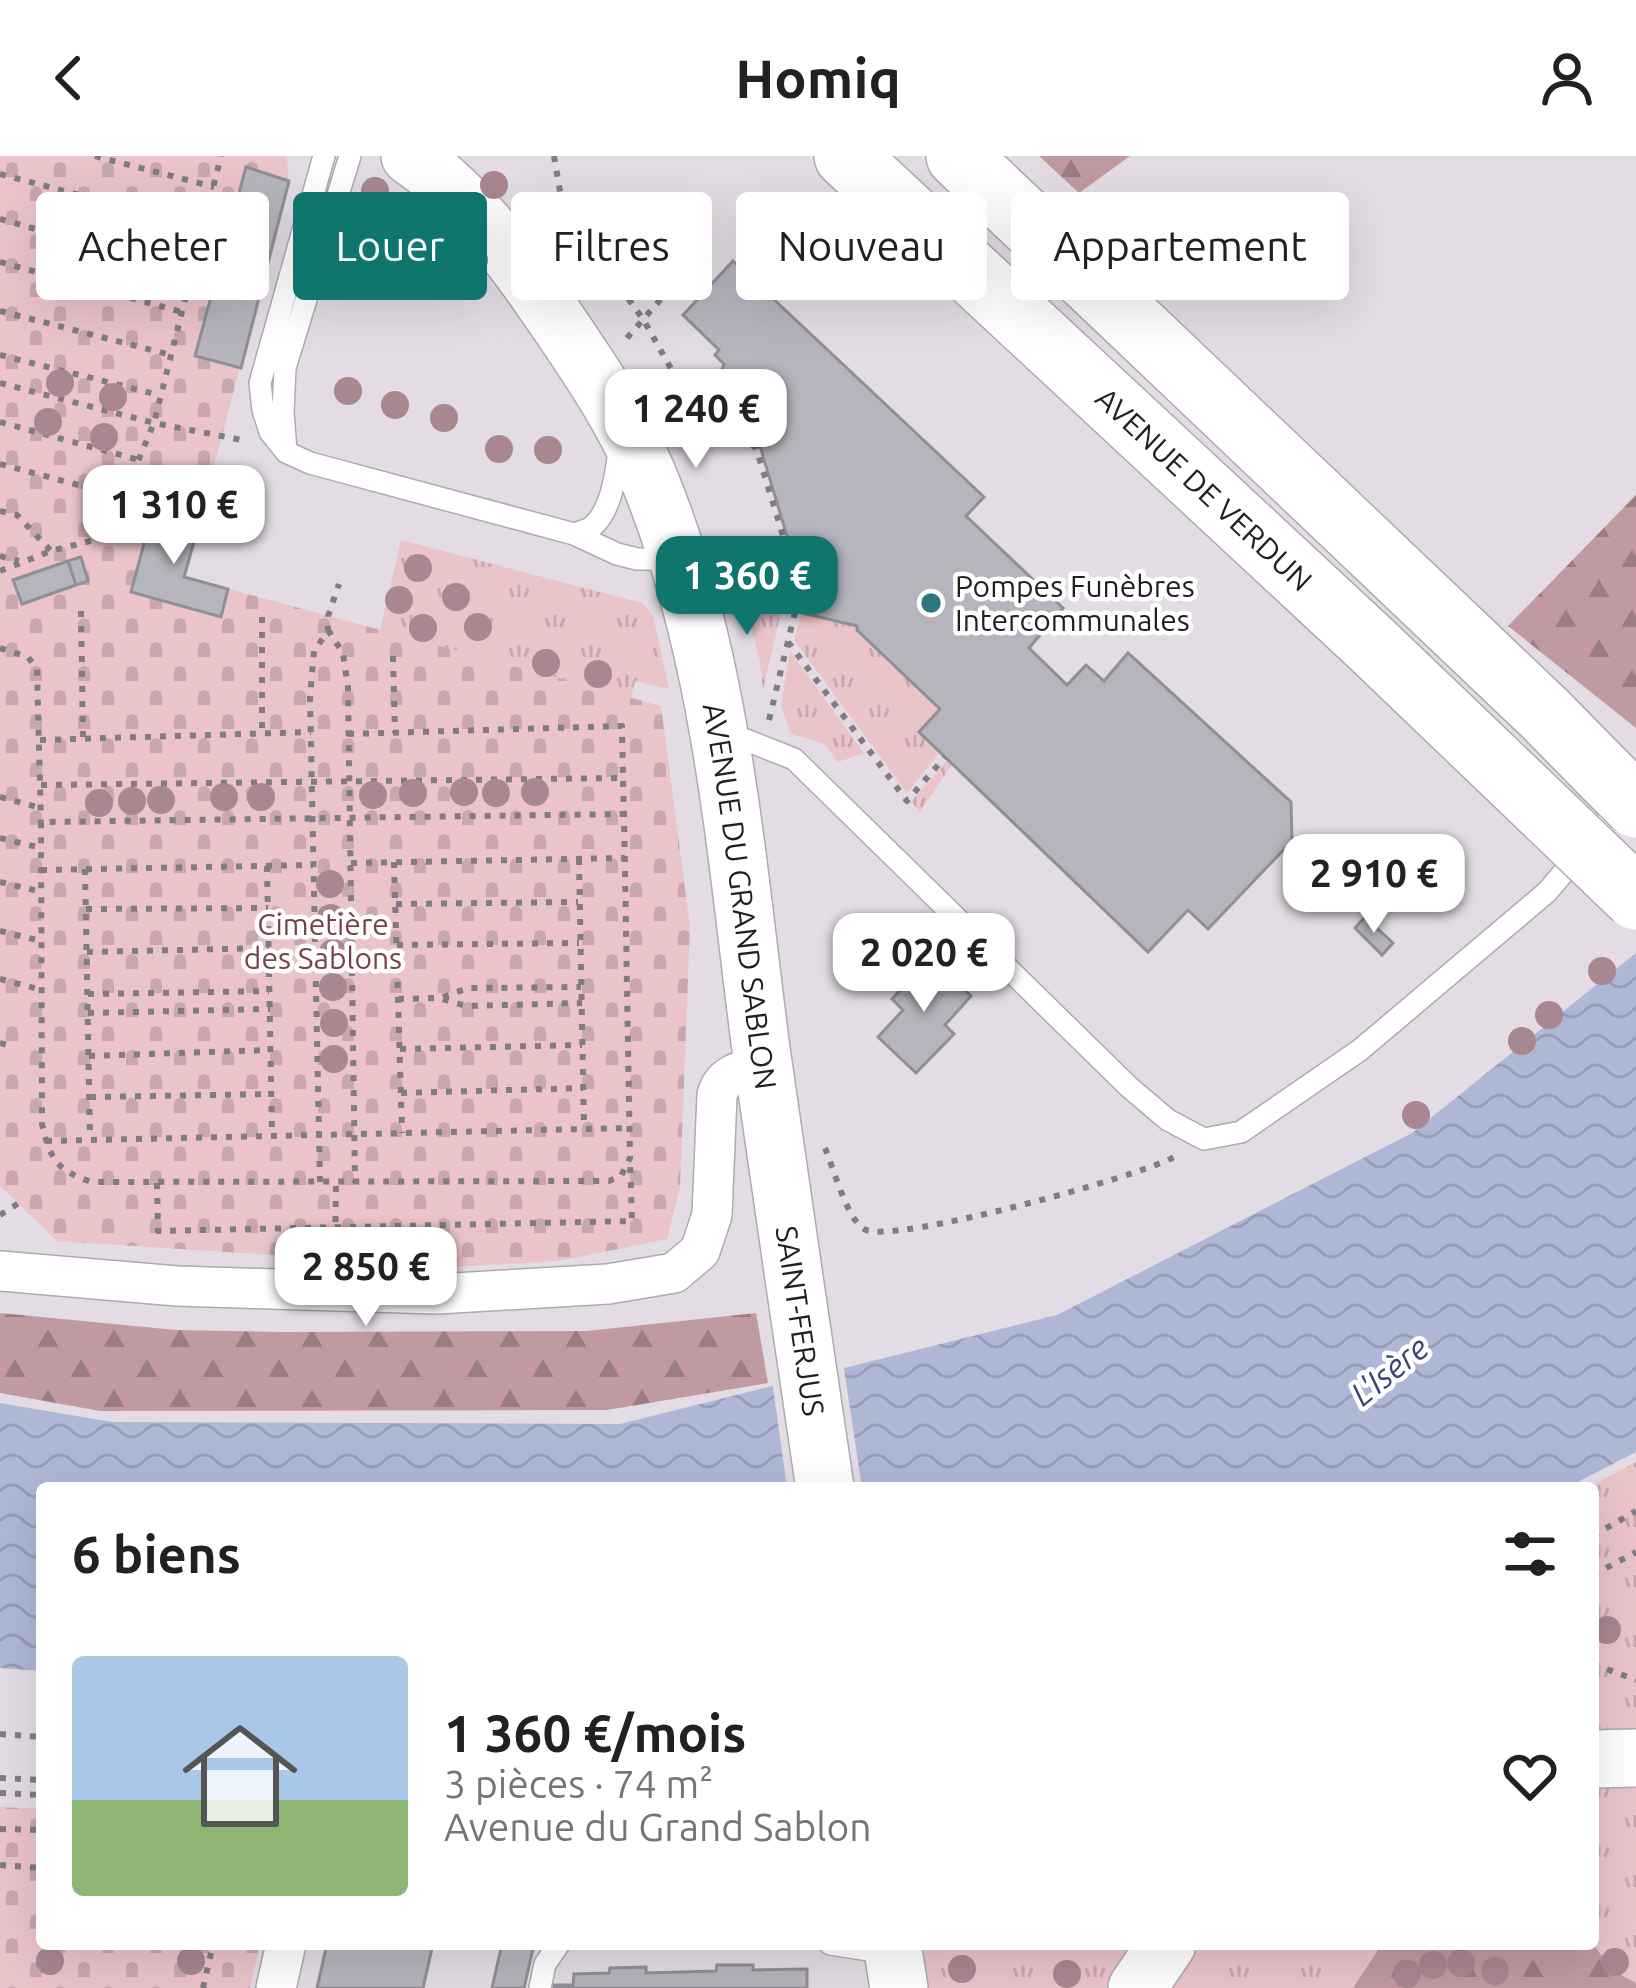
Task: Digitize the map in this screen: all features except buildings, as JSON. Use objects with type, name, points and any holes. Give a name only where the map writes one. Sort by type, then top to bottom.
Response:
[{"type":"main road","name":"AVENUE DE VERDUN","points":[[846,156],[1371,644],[1636,898]]},
{"type":"main road","points":[[958,156],[1626,790]]},
{"type":"street","name":"AVENUE DU GRAND SABLON","points":[[410,156],[467,207],[523,271],[572,342],[648,477],[683,575],[705,664],[741,746],[764,1066],[798,1144]]},
{"type":"street","points":[[0,1271],[177,1286],[437,1294],[608,1284],[674,1273],[700,1251],[712,1215],[720,1084],[727,1076],[764,1066]]},
{"type":"street","name":"SAINT-FERJUS","points":[[798,1144],[825,1482]]},
{"type":"street","points":[[1599,1759],[1636,1758]]},
{"type":"street","points":[[276,1988],[285,1950]]},
{"type":"street","points":[[1137,1988],[1163,1950]]},
{"type":"lane","points":[[324,156],[260,383],[270,432],[286,452],[332,469],[574,534],[617,554],[660,559],[683,575]]},
{"type":"lane","points":[[286,452],[285,368],[350,156]]},
{"type":"lane","points":[[574,534],[592,528],[607,503],[623,428]]},
{"type":"lane","points":[[741,746],[794,759],[1130,1087],[1168,1120],[1204,1139],[1241,1132],[1360,1050],[1547,892],[1626,790]]},
{"type":"lane","points":[[540,1988],[545,1964],[555,1950]]},
{"type":"lane","points":[[852,1950],[895,1962]]},
{"type":"path","points":[[95,156],[214,187]]},
{"type":"path","points":[[213,192],[221,156]]},
{"type":"path","points":[[554,156],[563,209],[644,320],[686,395],[756,448],[800,591]]},
{"type":"path","points":[[0,174],[68,192]]},
{"type":"path","points":[[0,219],[36,229]]},
{"type":"path","points":[[0,262],[182,312]]},
{"type":"path","points":[[0,571],[50,550],[106,537],[154,423],[185,300]]},
{"type":"path","points":[[628,338],[661,300]]},
{"type":"path","points":[[0,311],[171,356]]},
{"type":"path","points":[[0,355],[161,396]]},
{"type":"path","points":[[0,383],[286,452]]},
{"type":"path","points":[[0,422],[139,460]]},
{"type":"path","points":[[0,464],[124,497]]},
{"type":"path","points":[[0,511],[17,515],[50,550]]},
{"type":"path","points":[[741,746],[788,642],[800,591],[799,546]]},
{"type":"path","points":[[0,556],[19,561]]},
{"type":"path","points":[[683,575],[732,576],[800,591]]},
{"type":"path","points":[[320,1182],[310,732],[314,651],[328,630],[339,584]]},
{"type":"path","points":[[81,611],[83,739]]},
{"type":"path","points":[[262,617],[262,734]]},
{"type":"path","points":[[328,630],[344,653],[348,688],[355,1183]]},
{"type":"path","points":[[788,642],[907,801],[945,757]]},
{"type":"path","points":[[0,648],[28,657],[37,669],[42,1124],[50,1155],[73,1176],[92,1182],[157,1183],[609,1181],[621,1176],[630,1158]]},
{"type":"path","points":[[393,656],[395,733]]},
{"type":"path","points":[[157,1183],[158,1232],[632,1221],[622,726],[348,734]]},
{"type":"path","points":[[40,740],[310,732]]},
{"type":"path","points":[[41,785],[623,778]]},
{"type":"path","points":[[0,797],[41,808]]},
{"type":"path","points":[[41,822],[624,814]]},
{"type":"path","points":[[0,838],[41,848]]},
{"type":"path","points":[[351,863],[625,858]]},
{"type":"path","points":[[578,859],[584,1129]]},
{"type":"path","points":[[394,862],[402,1132]]},
{"type":"path","points":[[267,866],[272,1135]]},
{"type":"path","points":[[41,870],[313,866]]},
{"type":"path","points":[[85,869],[91,1139]]},
{"type":"path","points":[[0,882],[42,892]]},
{"type":"path","points":[[396,904],[580,902]]},
{"type":"path","points":[[86,909],[268,908]]},
{"type":"path","points":[[0,931],[41,941]]},
{"type":"path","points":[[397,945],[580,944]]},
{"type":"path","points":[[87,952],[269,948]]},
{"type":"path","points":[[0,979],[42,990]]},
{"type":"path","points":[[398,999],[439,998],[468,988],[581,987]]},
{"type":"path","points":[[88,994],[269,991]]},
{"type":"path","points":[[439,998],[466,1006],[582,1003]]},
{"type":"path","points":[[88,1013],[270,1009]]},
{"type":"path","points":[[400,1049],[582,1045]]},
{"type":"path","points":[[89,1056],[270,1050]]},
{"type":"path","points":[[401,1093],[584,1088]]},
{"type":"path","points":[[90,1097],[272,1094]]},
{"type":"path","points":[[46,1141],[629,1128]]},
{"type":"path","points":[[798,1144],[856,1224],[869,1232],[885,1233],[951,1223],[1123,1176],[1167,1161],[1204,1139]]},
{"type":"path","points":[[334,1252],[336,1183]]},
{"type":"path","points":[[0,1214],[20,1203]]},
{"type":"path","points":[[1599,1533],[1636,1511]]},
{"type":"path","points":[[1599,1572],[1636,1552]]},
{"type":"path","points":[[1599,1666],[1636,1680]]},
{"type":"path","points":[[0,1735],[36,1737]]},
{"type":"path","points":[[0,1778],[36,1780]]},
{"type":"path","points":[[0,1792],[36,1795]]},
{"type":"path","points":[[0,1829],[36,1830]]},
{"type":"path","points":[[0,1865],[36,1868]]},
{"type":"path","points":[[203,1988],[212,1950]]},
{"type":"green space","name":"Cimetière des Sablons","points":[[0,156],[287,156],[289,181],[269,257],[269,192],[36,192],[36,300],[258,300],[185,577],[661,706],[690,926],[680,1187],[667,1239],[559,1261],[456,1267],[57,1241],[0,1186]]},
{"type":"green space","points":[[1039,156],[1130,156],[1080,192]]},
{"type":"green space","points":[[1636,495],[1636,728],[1508,626]]},
{"type":"green space","points":[[401,540],[642,603],[653,616],[669,689],[635,681],[631,698],[380,630]]},
{"type":"green space","points":[[744,599],[783,603],[763,690]]},
{"type":"green space","points":[[802,613],[857,626],[940,709],[940,752],[907,793],[794,640]]},
{"type":"green space","points":[[790,651],[864,753],[838,762],[824,744],[791,734],[781,705]]},
{"type":"green space","points":[[948,759],[952,764],[920,812],[911,802]]},
{"type":"green space","points":[[0,1313],[176,1330],[281,1332],[587,1331],[756,1313],[768,1383],[607,1410],[100,1411],[0,1393]]},
{"type":"green space","points":[[1636,1462],[1636,1988],[916,1988],[911,1950],[1599,1950],[1598,1482]]},
{"type":"green space","points":[[0,1807],[36,1809],[36,1950],[259,1950],[250,1988],[0,1988]]},
{"type":"green space","points":[[1378,1950],[1597,1950],[1612,1970],[1636,1983],[1636,1988],[1353,1988]]},
{"type":"water","name":"L'Isère","points":[[1636,953],[1636,1452],[1578,1482],[36,1482],[36,1671],[0,1668],[0,1403],[112,1422],[620,1424],[1057,1315],[1412,1133]]},
{"type":"pier","points":[[843,1362],[861,1482],[786,1482],[772,1380]]},
{"type":"place","name":"Pompes Funèbres Intercommunales","points":[[931,603]]}]
